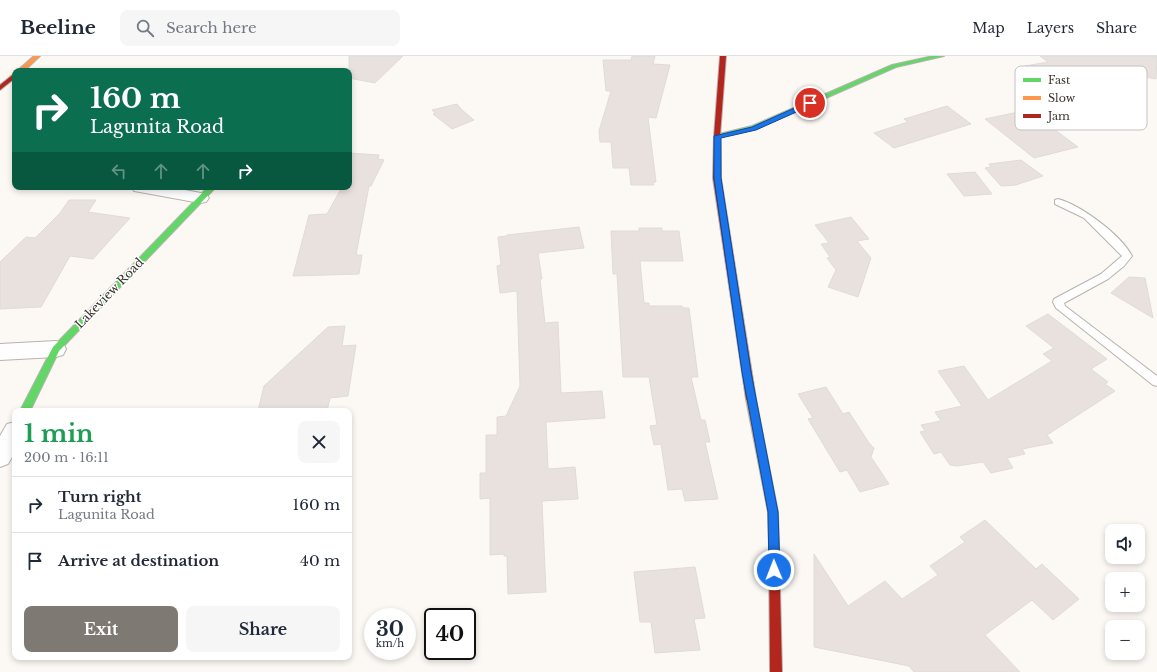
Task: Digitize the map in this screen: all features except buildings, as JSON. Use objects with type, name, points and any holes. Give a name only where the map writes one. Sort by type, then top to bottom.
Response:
[{"type":"street","points":[[23,68],[37,56]]},
{"type":"street","points":[[723,56],[717,136],[717,178],[746,372],[773,512],[776,672]]},
{"type":"street","points":[[717,136],[754,128],[894,66],[940,56]]},
{"type":"street","points":[[0,88],[12,78]]},
{"type":"street","points":[[173,190],[206,193]]},
{"type":"street","name":"Lakeview Road","points":[[26,408],[56,349],[206,193]]},
{"type":"street","points":[[0,352],[56,349]]},
{"type":"street","points":[[0,457],[12,436]]},
{"type":"lane","points":[[1058,202],[1087,216],[1124,250],[1127,256],[1121,264],[1098,281],[1058,302],[1061,308],[1157,382]]},
{"type":"traffic: fast","points":[[717,136],[754,128],[894,66],[941,56]]},
{"type":"traffic: fast","points":[[26,408],[56,349],[209,190]]},
{"type":"traffic: slow","points":[[23,68],[37,56]]},
{"type":"traffic: slow","points":[[751,399],[773,512],[774,547]]},
{"type":"traffic: jam","points":[[723,56],[717,136],[717,178],[751,399]]},
{"type":"traffic: jam","points":[[0,88],[12,78]]},
{"type":"traffic: jam","points":[[774,547],[776,672]]},
{"type":"route","points":[[774,570],[773,512],[746,372],[717,178],[717,136],[732,134],[754,128],[810,103]]}]
